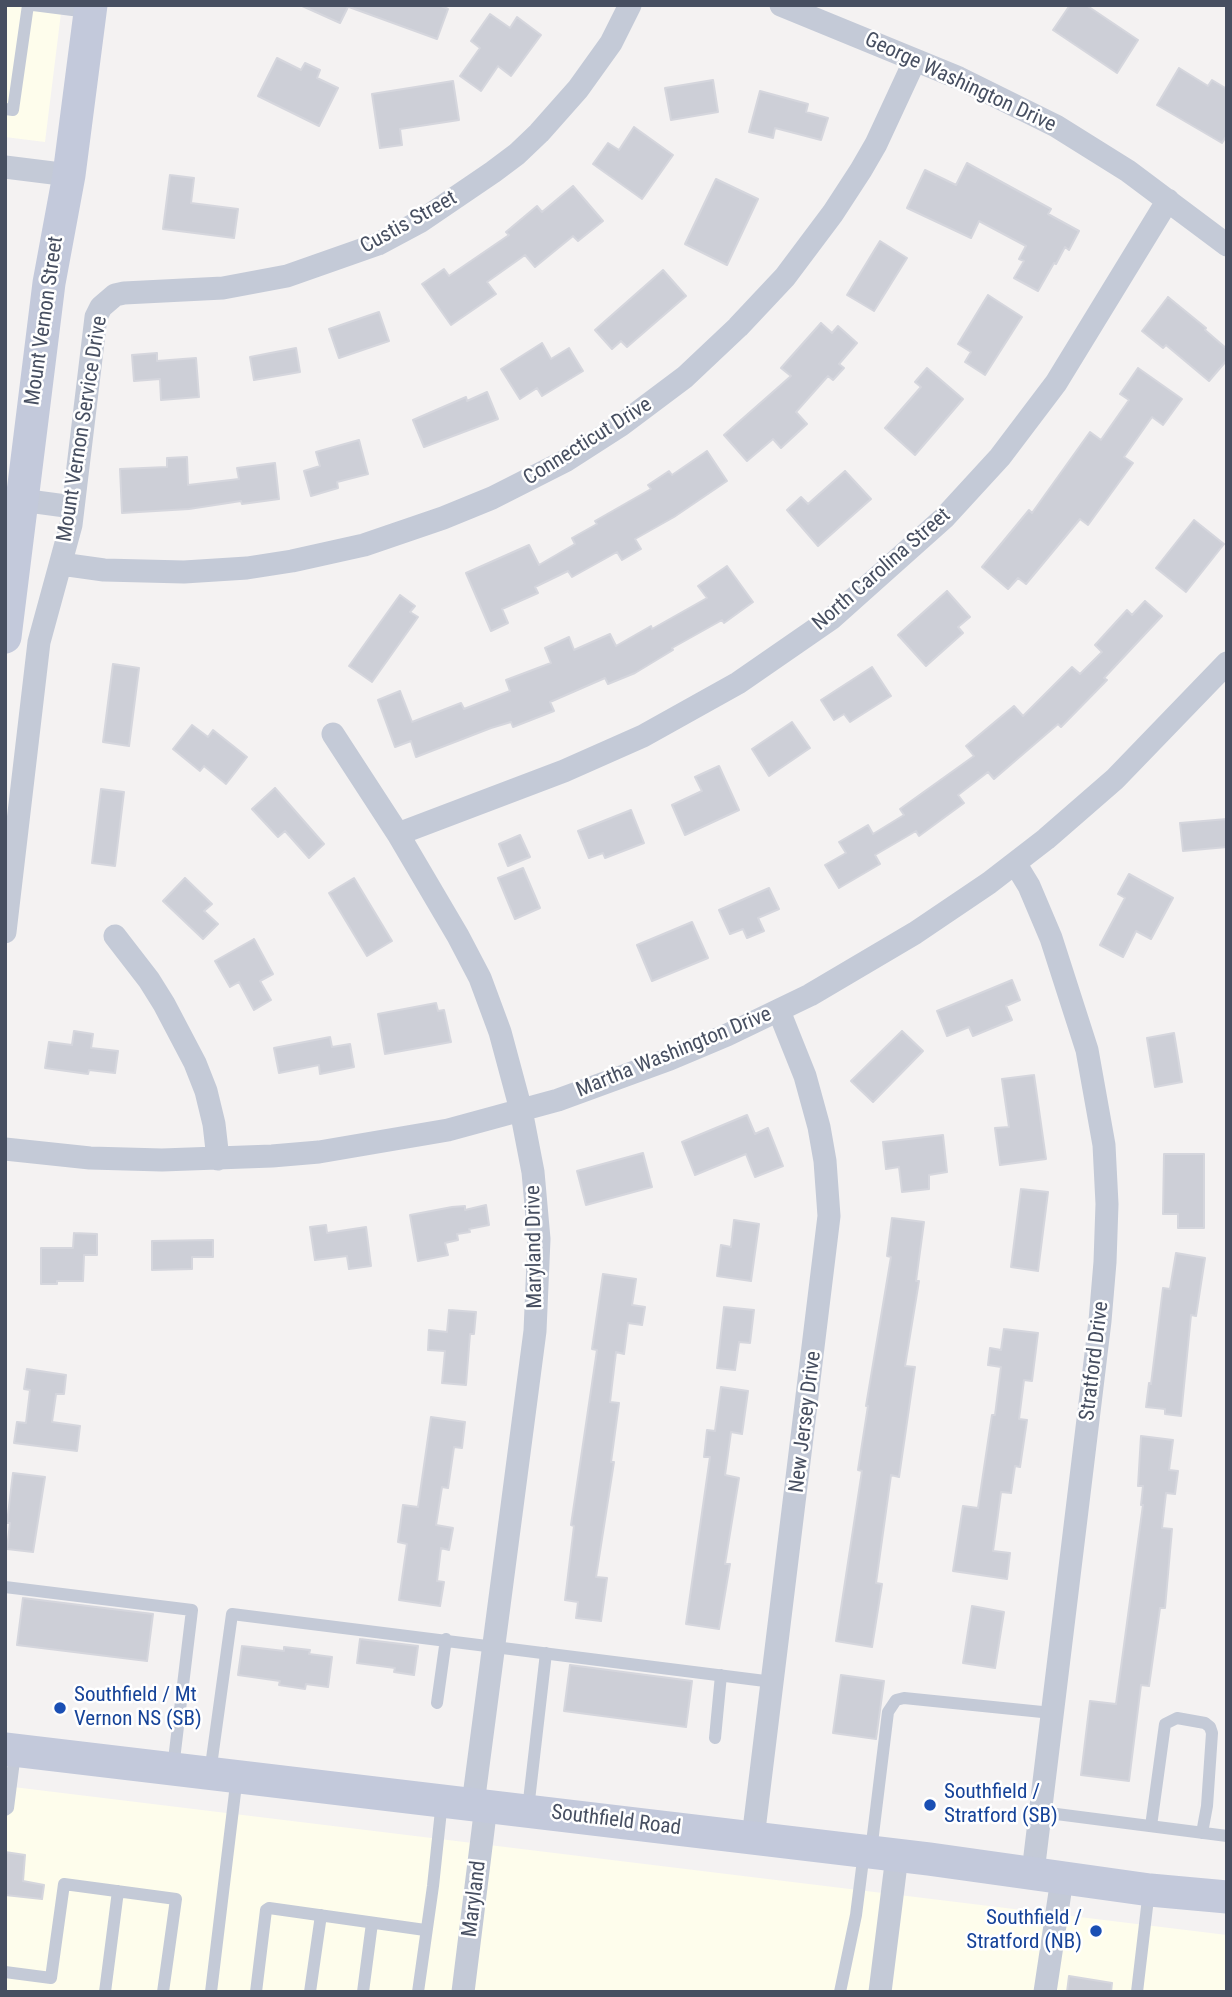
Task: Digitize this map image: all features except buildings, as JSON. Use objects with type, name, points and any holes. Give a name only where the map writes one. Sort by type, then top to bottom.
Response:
[{"type":"main road","name":"Mount Vernon Street","points":[[5,637],[48,284],[69,175],[90,9]]},
{"type":"main road","name":"Southfield Road","points":[[10,1749],[878,1853],[1150,1890],[1227,1897]]},
{"type":"street","name":"Custis Street","points":[[106,301],[124,293],[223,288],[287,276],[378,244],[421,221],[493,172],[539,133],[578,89],[611,43],[630,5]]},
{"type":"street","name":"George Washington Drive","points":[[788,6],[1004,99],[1056,126],[1128,171],[1227,245]]},
{"type":"street","name":"Connecticut Drive","points":[[61,564],[104,570],[184,572],[247,568],[292,561],[405,532],[492,498],[565,461],[621,425],[685,377],[738,327],[785,277],[861,170],[915,60]]},
{"type":"street","points":[[5,167],[69,175]]},
{"type":"street","name":"North Carolina Street","points":[[398,834],[552,775],[643,736],[738,683],[832,618],[944,518],[1000,457],[1056,383],[1168,200]]},
{"type":"street","name":"Mount Vernon Service Drive","points":[[5,932],[39,642],[61,564],[73,507],[96,317],[106,301]]},
{"type":"street","points":[[21,500],[73,507]]},
{"type":"street","name":"Martha Washington Drive","points":[[5,1149],[114,1159],[218,1159],[319,1152],[448,1129],[521,1110],[612,1081],[779,1011],[915,933],[1016,863],[1115,779],[1223,675]]},
{"type":"street","name":"Maryland Drive","points":[[333,734],[398,834],[485,988],[521,1110],[533,1172],[537,1204],[537,1303],[530,1378],[495,1646],[467,1804]]},
{"type":"street","name":"Stratford Drive","points":[[1016,863],[1051,938],[1087,1050],[1099,1109],[1106,1174],[1107,1230],[1103,1292],[1041,1812],[1047,1875],[1045,1992]]},
{"type":"street","points":[[115,936],[149,980],[195,1063],[206,1091],[214,1124],[218,1159]]},
{"type":"street","name":"New Jersey Drive","points":[[753,1838],[829,1216],[825,1161],[819,1127],[799,1057],[779,1011]]},
{"type":"street","name":"Maryland","points":[[463,1992],[467,1804]]},
{"type":"street","points":[[878,1853],[880,1992]]},
{"type":"lane","points":[[5,109],[13,110],[30,5],[90,9]]},
{"type":"lane","points":[[5,1587],[192,1610],[173,1768]]},
{"type":"lane","points":[[211,1992],[232,1614],[773,1682]]},
{"type":"lane","points":[[437,1703],[446,1639]]},
{"type":"lane","points":[[528,1811],[546,1653]]},
{"type":"lane","points":[[715,1738],[721,1675]]},
{"type":"lane","points":[[840,1992],[856,1914],[878,1853],[888,1712],[896,1700],[904,1698],[1052,1713]]},
{"type":"lane","points":[[1151,1826],[1165,1724],[1177,1718],[1205,1723],[1212,1733],[1207,1806],[1202,1832]]},
{"type":"lane","points":[[5,1810],[8,1808],[10,1749]]},
{"type":"lane","points":[[418,1992],[433,1886],[467,1804]]},
{"type":"lane","points":[[1041,1812],[1227,1836]]},
{"type":"lane","points":[[5,1972],[51,1985],[64,1884],[176,1899],[163,1992]]},
{"type":"lane","points":[[1138,1992],[1150,1890]]},
{"type":"lane","points":[[105,1992],[118,1891]]},
{"type":"lane","points":[[256,1992],[266,1910],[425,1930]]},
{"type":"lane","points":[[310,1992],[321,1915]]},
{"type":"lane","points":[[363,1992],[372,1923]]},
{"type":"shaded area","points":[[5,5],[62,5],[45,142],[5,137]]},
{"type":"shaded area","points":[[5,1786],[1227,1935],[1227,1992],[5,1992]]},
{"type":"place","name":"Southfield / Mt Vernon NS (SB)","points":[[60,1708]]},
{"type":"place","name":"Southfield / Stratford (SB)","points":[[930,1805]]},
{"type":"place","name":"Southfield / Stratford (NB)","points":[[1096,1931]]}]
